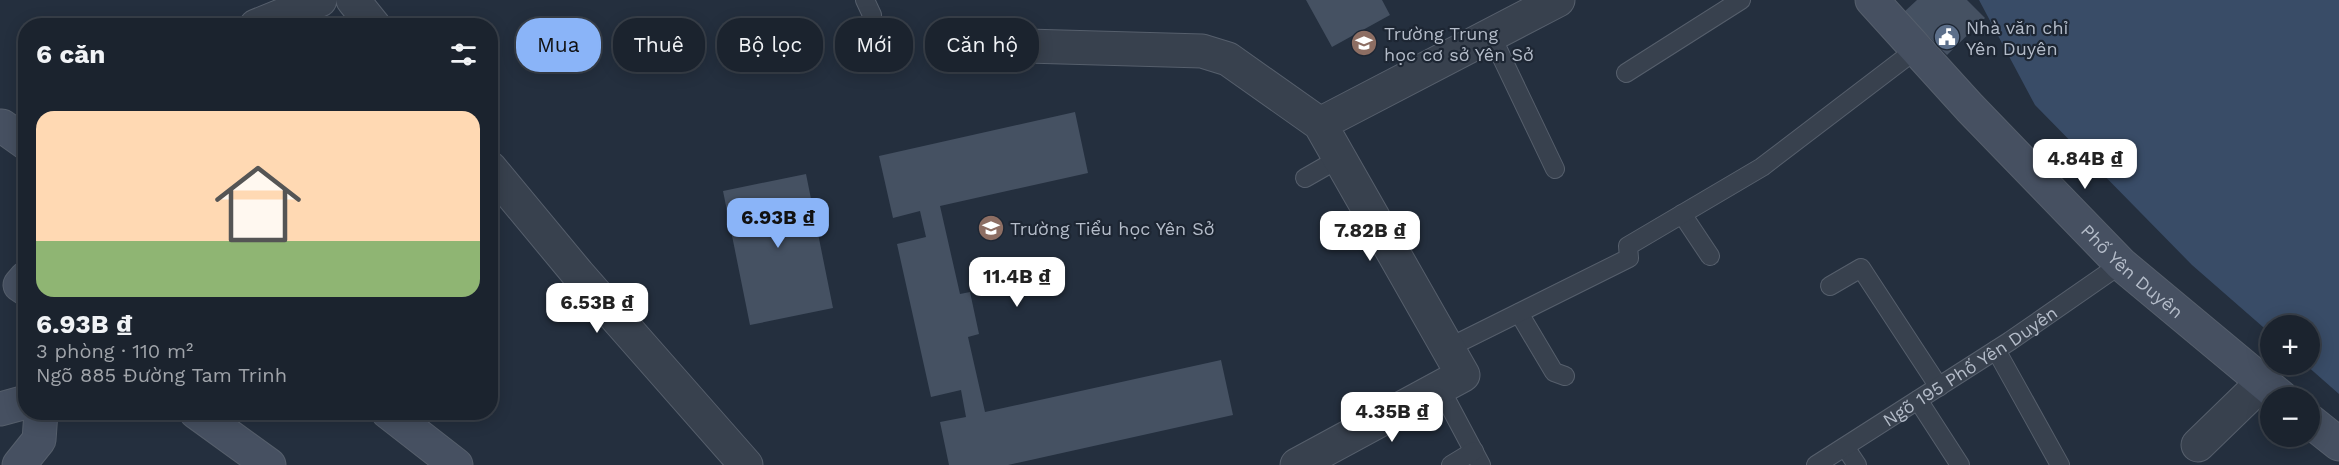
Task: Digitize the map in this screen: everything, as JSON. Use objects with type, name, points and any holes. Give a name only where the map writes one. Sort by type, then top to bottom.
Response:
[{"type":"street","points":[[276,18],[320,0]]},
{"type":"street","points":[[353,0],[368,18]]},
{"type":"street","points":[[1320,124],[1558,0]]},
{"type":"street","name":"Phố Yên Duyên","points":[[1872,0],[1918,48],[1970,108],[2121,264],[2269,387]]},
{"type":"street","points":[[1039,46],[1202,51],[1228,59],[1320,124],[1463,375],[1297,465]]},
{"type":"street","points":[[498,178],[578,274],[746,465]]},
{"type":"street","points":[[2198,446],[2260,400]]},
{"type":"street","points":[[0,409],[18,404]]},
{"type":"street","points":[[19,465],[39,440],[40,420]]},
{"type":"street","points":[[207,420],[270,465]]},
{"type":"street","points":[[398,420],[456,465]]},
{"type":"street","points":[[2320,429],[2339,444]]},
{"type":"lane","points":[[1626,73],[1741,0]]},
{"type":"lane","points":[[1491,35],[1555,169]]},
{"type":"lane","points":[[1448,348],[1629,258],[1629,246],[1762,167],[1918,48]]},
{"type":"lane","points":[[1305,178],[1340,158]]},
{"type":"lane","points":[[1682,214],[1710,256]]},
{"type":"lane","name":"Ngõ 195 Phố Yên Duyên","points":[[1816,465],[1996,350],[2121,264]]},
{"type":"lane","points":[[1830,286],[1861,268],[1939,387]]},
{"type":"lane","points":[[1519,313],[1554,372],[1565,376]]},
{"type":"lane","points":[[1996,350],[2060,465]]},
{"type":"lane","points":[[1440,388],[1477,458],[1450,465]]},
{"type":"lane","points":[[1918,400],[1960,465]]},
{"type":"lane","points":[[1845,447],[1857,465]]},
{"type":"water","points":[[1979,0],[2339,0],[2339,394],[2317,375],[2320,375],[2320,315],[2260,315],[2260,324],[2192,265],[2035,105]]},
{"type":"building","points":[[1306,0],[1382,0],[1390,15],[1332,47]]},
{"type":"building","name":"Nhà văn chỉ Yên Duyên","points":[[1917,0],[1967,0],[1985,18],[1947,55],[1904,12]]},
{"type":"building","points":[[1075,112],[1088,173],[940,206],[960,294],[970,292],[979,334],[968,337],[985,412],[1221,360],[1233,415],[1008,465],[949,465],[940,422],[966,417],[961,390],[931,397],[897,244],[926,237],[920,211],[893,218],[879,156]]},
{"type":"building","points":[[806,174],[833,308],[750,325],[723,191]]},
{"type":"place","name":"Nhà văn chỉ Yên Duyên","points":[[1947,37]]},
{"type":"place","name":"Trường Trung học cơ sở Yên Sở","points":[[1364,43]]},
{"type":"place","name":"Trường Tiểu học Yên Sở","points":[[991,228]]}]
